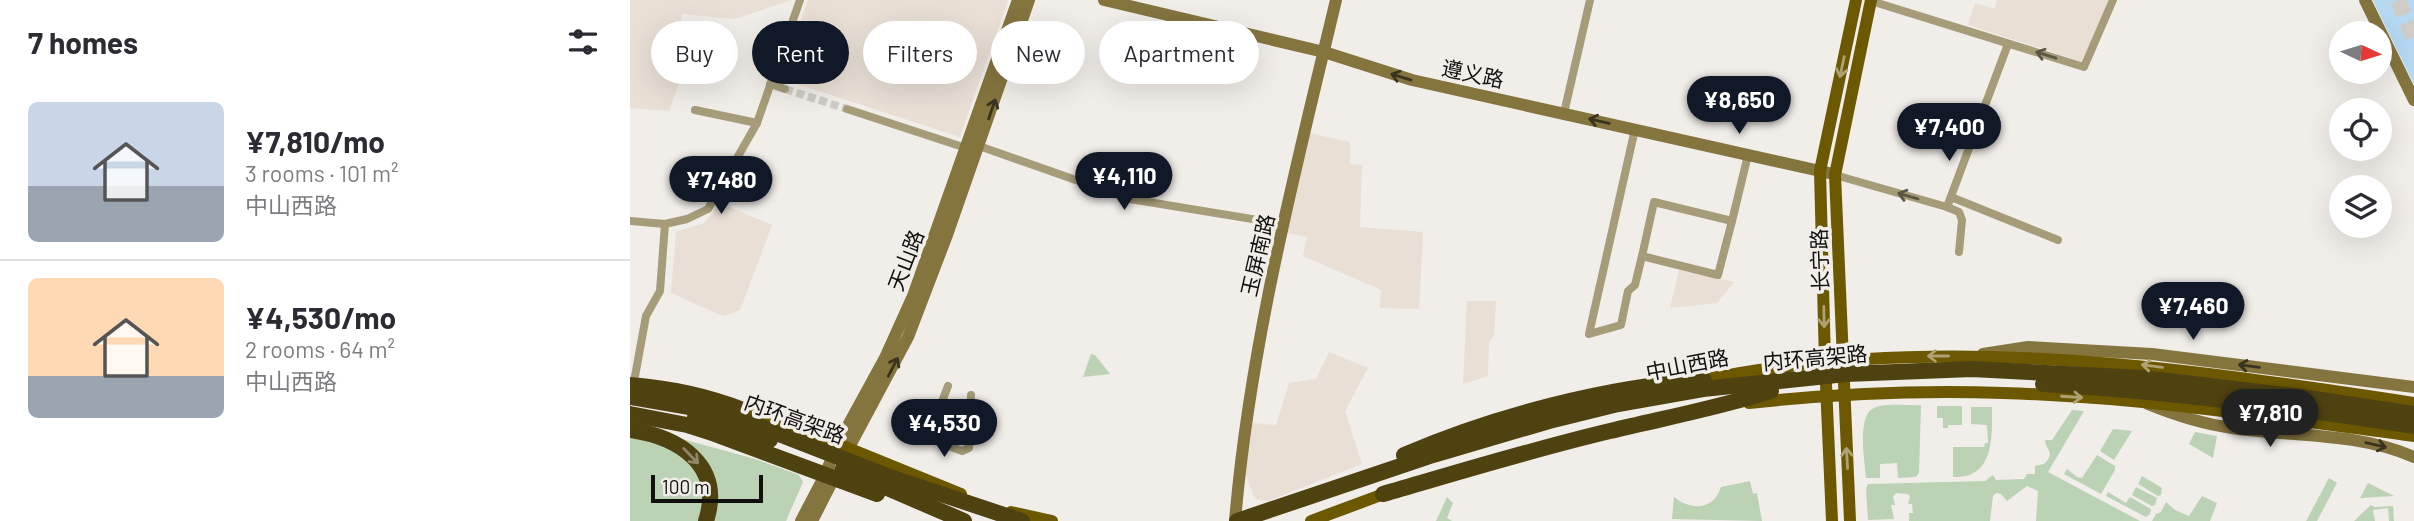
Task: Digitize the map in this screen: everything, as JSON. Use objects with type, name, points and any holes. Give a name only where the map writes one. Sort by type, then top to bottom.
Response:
[{"type":"highway","name":"内环高架路","points":[[1236,521],[1433,455],[1572,415],[1703,389],[1844,367],[1972,369],[2143,378],[2302,397],[2414,414]]},
{"type":"highway","points":[[1377,467],[1436,441],[1533,412],[1661,383],[1844,367]]},
{"type":"highway","name":"内环高架路","points":[[1268,521],[1360,488],[1551,430],[1704,398],[1847,384],[1972,379],[2142,390],[2414,426]]},
{"type":"highway","points":[[630,395],[658,388],[721,402],[841,448],[903,479],[1021,521]]},
{"type":"highway","points":[[1384,494],[1610,431],[1701,412],[1771,391]]},
{"type":"highway","name":"内环高架路","points":[[630,395],[771,441],[962,521]]},
{"type":"highway","points":[[630,415],[687,425],[849,485],[962,521]]},
{"type":"highway","points":[[630,430],[667,438],[680,445],[700,466],[707,479],[710,495],[706,521]]},
{"type":"main road","name":"长宁路","points":[[1832,521],[1820,171],[1856,0]]},
{"type":"main road","name":"长宁路","points":[[1850,521],[1835,174],[1871,1]]},
{"type":"main road","name":"中山西路","points":[[1236,521],[1377,467],[1500,427],[1613,397],[1734,373],[1825,362],[1844,367],[1917,356],[2006,356],[2144,365],[2414,403]]},
{"type":"main road","points":[[1311,521],[1440,471],[1592,428],[1717,407],[1826,396],[1916,392],[2004,393],[2141,402],[2414,436]]},
{"type":"main road","points":[[630,395],[688,398],[733,408],[844,446],[995,508],[1052,521]]},
{"type":"main road","points":[[630,415],[719,433],[831,472],[953,521]]},
{"type":"street","points":[[793,21],[800,0]]},
{"type":"street","name":"天山路","points":[[831,472],[908,337],[1018,0]]},
{"type":"street","name":"天山路","points":[[972,147],[1029,0]]},
{"type":"street","name":"遵义路","points":[[1104,0],[1324,52],[1412,80],[1835,174]]},
{"type":"street","name":"玉屏南路","points":[[1236,521],[1241,452],[1263,315],[1336,0]]},
{"type":"street","points":[[1564,113],[1590,0]]},
{"type":"street","points":[[1871,1],[2084,67],[2113,0]]},
{"type":"street","points":[[2365,0],[2414,100]]},
{"type":"street","points":[[1947,207],[2008,44]]},
{"type":"street","points":[[630,222],[665,224],[687,219],[708,209],[757,122],[771,84],[785,89]]},
{"type":"street","points":[[848,109],[1130,199],[1283,224]]},
{"type":"street","points":[[695,110],[757,122]]},
{"type":"street","points":[[1635,129],[1589,334],[1621,325],[1628,291],[1635,285],[1654,202],[1732,221]]},
{"type":"street","points":[[1642,256],[1718,275],[1748,155]]},
{"type":"street","points":[[1835,174],[1959,212],[1962,220],[1959,251]]},
{"type":"street","points":[[1951,197],[2058,240]]},
{"type":"street","points":[[630,395],[646,316],[660,291],[665,224]]},
{"type":"street","points":[[1972,356],[2028,347],[2152,354],[2414,387]]},
{"type":"street","points":[[948,386],[928,438],[962,451],[969,447],[971,395]]},
{"type":"street","points":[[2141,402],[2180,417],[2231,428],[2374,444],[2414,457]]},
{"type":"street","points":[[801,521],[831,472]]},
{"type":"street","points":[[812,521],[831,472]]},
{"type":"shaded area","points":[[630,0],[791,0],[735,19],[682,14],[681,21],[651,21],[651,84],[679,84],[669,111],[630,108]]},
{"type":"shaded area","points":[[808,0],[1008,0],[1001,21],[991,21],[991,49],[960,137],[797,84],[849,84],[849,21],[801,21]]},
{"type":"shaded area","points":[[1997,0],[2111,0],[2083,62],[1968,25],[1975,3],[1994,9]]},
{"type":"shaded area","points":[[1309,133],[1350,142],[1350,164],[1362,165],[1360,227],[1423,232],[1419,309],[1380,308],[1381,290],[1303,256],[1307,237],[1286,233]]},
{"type":"shaded area","points":[[720,203],[772,225],[740,310],[723,316],[671,293],[676,232],[704,223]]},
{"type":"shaded area","points":[[1679,270],[1734,282],[1717,303],[1670,308]]},
{"type":"shaded area","points":[[1467,301],[1496,301],[1494,335],[1489,342],[1488,376],[1463,384]]},
{"type":"shaded area","points":[[1329,352],[1368,368],[1345,411],[1362,464],[1268,501],[1255,499],[1245,472],[1253,423],[1276,425],[1289,383],[1316,379]]},
{"type":"green space","points":[[1091,354],[1095,355],[1110,374],[1083,377]]},
{"type":"green space","points":[[1921,405],[1919,473],[1916,477],[1898,478],[1897,463],[1880,464],[1880,478],[1866,478],[1863,431],[1867,414],[1872,409],[1883,406]]},
{"type":"green space","points":[[1937,406],[1962,406],[1962,425],[1948,425],[1948,428],[1943,428],[1943,418],[1937,418]]},
{"type":"green space","points":[[1971,407],[1992,407],[1988,454],[1977,471],[1967,476],[1953,477],[1953,447],[1984,447],[1985,443],[1988,443],[1987,425],[1971,424]]},
{"type":"green space","points":[[2072,410],[2084,411],[2048,472],[2140,521],[2036,521],[2038,491],[2027,486],[2007,501],[2001,494],[1996,493],[1993,496],[1990,521],[1909,521],[1909,513],[1913,513],[1912,504],[1908,504],[1910,496],[1896,493],[1893,497],[1895,505],[1891,505],[1894,519],[1868,520],[1868,484],[1985,481],[1993,475],[1996,480],[2024,479],[2027,474],[2035,474],[2035,466],[2044,464],[2049,457],[2045,440],[2052,440]]},
{"type":"green space","points":[[2113,429],[2132,431],[2114,460],[2100,451]]},
{"type":"green space","points":[[2195,432],[2217,436],[2213,458],[2189,444]]},
{"type":"green space","points":[[630,434],[675,437],[755,459],[799,475],[803,482],[786,521],[630,521]]},
{"type":"green space","points":[[2097,455],[2115,466],[2101,494],[2064,474],[2067,469],[2082,478]]},
{"type":"green space","points":[[2142,476],[2162,488],[2161,495],[2158,496],[2138,484]]},
{"type":"green space","points":[[2329,478],[2337,483],[2317,521],[2306,521]]},
{"type":"green space","points":[[1750,481],[1753,494],[1757,493],[1762,521],[1672,519],[1674,497],[1688,505],[1701,506],[1713,500],[1721,487]]},
{"type":"green space","points":[[2368,483],[2394,496],[2360,498]]},
{"type":"green space","points":[[2136,487],[2157,498],[2155,505],[2152,506],[2132,495]]},
{"type":"green space","points":[[2108,492],[2126,503],[2130,497],[2151,509],[2150,514],[2146,517],[2106,496]]},
{"type":"green space","points":[[2202,496],[2217,503],[2210,521],[2152,521],[2166,502],[2175,510],[2189,516]]},
{"type":"green space","points":[[1447,497],[1453,503],[1447,518],[1452,521],[1436,521]]},
{"type":"green space","points":[[2371,505],[2393,506],[2394,521],[2389,521],[2388,508],[2373,510],[2375,521],[2354,521]]},
{"type":"water","points":[[2373,0],[2414,0],[2414,84],[2392,39],[2392,21],[2383,21]]},
{"type":"tunnel","points":[[2398,0],[2414,40]]},
{"type":"tunnel","points":[[785,89],[847,109]]}]
